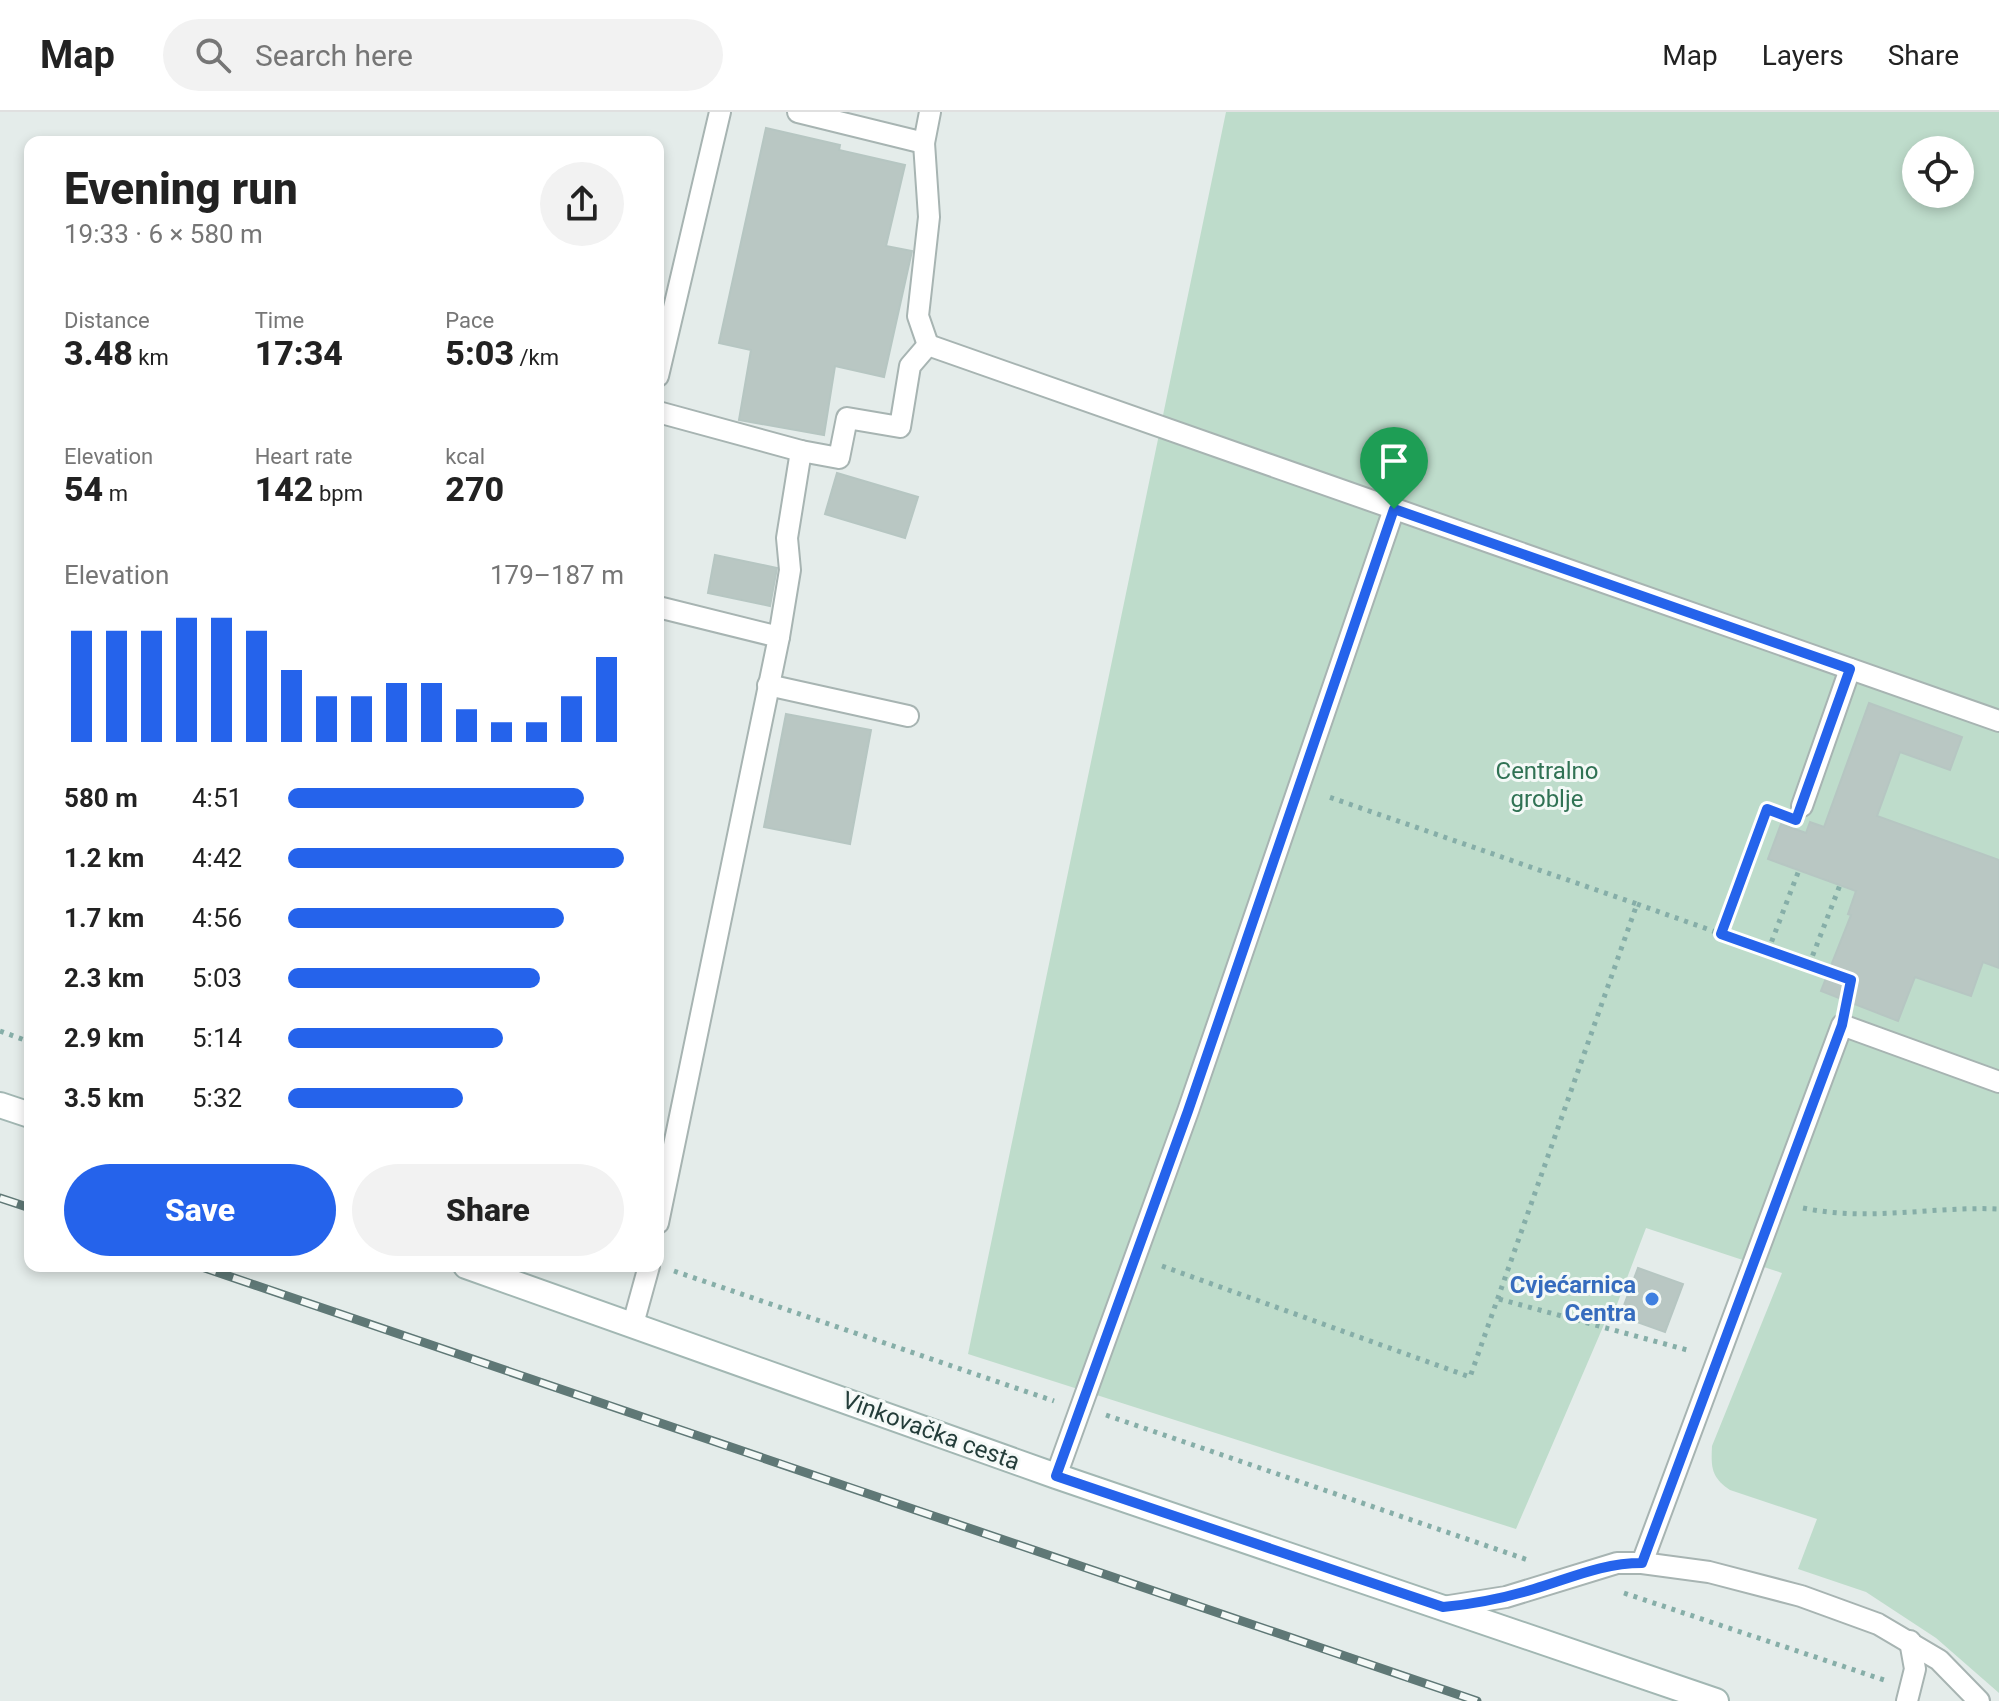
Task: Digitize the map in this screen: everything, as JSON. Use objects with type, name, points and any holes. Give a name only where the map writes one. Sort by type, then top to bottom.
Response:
[{"type":"main road","points":[[0,1105],[24,1113]]},
{"type":"main road","name":"Vinkovačka cesta","points":[[483,1272],[1056,1476],[1716,1701]]},
{"type":"lane","points":[[664,350],[720,112]]},
{"type":"lane","points":[[798,112],[924,143]]},
{"type":"lane","points":[[928,345],[918,316],[929,217],[924,143],[930,112]]},
{"type":"lane","points":[[664,414],[801,451],[839,458],[847,418],[900,427],[910,366],[928,345]]},
{"type":"lane","points":[[928,345],[1999,721]]},
{"type":"lane","points":[[664,1194],[779,637],[790,570],[787,538],[801,451]]},
{"type":"lane","points":[[1056,1476],[1202,1071],[1394,509]]},
{"type":"lane","points":[[664,608],[779,637]]},
{"type":"lane","points":[[1802,806],[1850,669]]},
{"type":"lane","points":[[768,685],[908,716]]},
{"type":"lane","points":[[1642,1563],[1842,1025],[1999,1082]]},
{"type":"lane","points":[[633,1324],[647,1272]]},
{"type":"lane","points":[[1443,1607],[1506,1597],[1617,1563],[1642,1563],[1709,1572],[1848,1611],[1910,1641],[1939,1660],[1979,1701]]},
{"type":"lane","points":[[1909,1695],[1915,1669],[1910,1641]]},
{"type":"path","points":[[1314,792],[1851,980],[1842,1025]]},
{"type":"path","points":[[1721,934],[1767,809],[1796,820],[1802,806]]},
{"type":"path","points":[[1768,951],[1799,870]]},
{"type":"path","points":[[1809,965],[1840,885]]},
{"type":"path","points":[[1135,1257],[1470,1377],[1637,904]]},
{"type":"path","points":[[0,1031],[24,1040]]},
{"type":"path","points":[[1775,1203],[1834,1215],[1910,1214],[1962,1207],[1999,1209]]},
{"type":"path","points":[[673,1270],[1062,1404],[1081,1406],[1909,1695]]},
{"type":"path","points":[[1499,1299],[1719,1359]]},
{"type":"green space","name":"Centralno groblje","points":[[1226,112],[1999,112],[1999,1693],[1936,1638],[1866,1592],[1798,1569],[1817,1519],[1730,1490],[1716,1476],[1712,1466],[1712,1446],[1782,1273],[1646,1228],[1616,1307],[1612,1306],[1516,1529],[968,1354]]},
{"type":"building","points":[[766,128],[840,145],[839,150],[905,165],[886,246],[912,251],[884,377],[835,366],[824,435],[739,420],[751,350],[719,343]]},
{"type":"building","points":[[837,473],[918,497],[905,538],[825,514]]},
{"type":"building","points":[[715,555],[777,568],[770,606],[708,593]]},
{"type":"building","points":[[1869,703],[1962,737],[1950,770],[1900,752],[1877,816],[1999,860],[1999,968],[1983,962],[1971,996],[1915,977],[1898,1021],[1821,991],[1851,915],[1848,914],[1856,891],[1768,859],[1781,824],[1806,833],[1810,822],[1824,827]]},
{"type":"building","points":[[786,714],[871,730],[850,844],[764,827]]},
{"type":"building","name":"Cvjećarnica Centra","points":[[1638,1268],[1683,1284],[1665,1332],[1620,1316]]},
{"type":"railway","points":[[0,1198],[24,1206]]},
{"type":"railway","points":[[217,1272],[1477,1701]]},
{"type":"place","name":"Cvjećarnica Centra","points":[[1652,1299]]},
{"type":"route","points":[[1394,509],[1850,669],[1796,820],[1767,809],[1721,934],[1851,980],[1842,1025],[1642,1563],[1617,1563],[1594,1568],[1506,1597],[1443,1607],[1056,1476],[1188,1111],[1394,509]]}]
